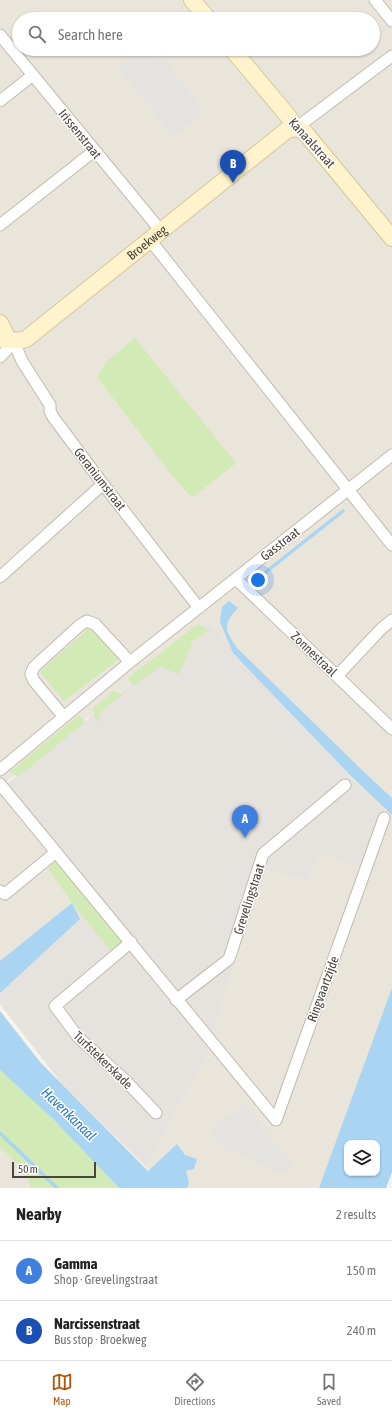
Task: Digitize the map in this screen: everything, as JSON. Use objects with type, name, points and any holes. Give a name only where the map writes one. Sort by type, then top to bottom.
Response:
[{"type":"main road","points":[[192,0],[202,12]]},
{"type":"main road","name":"Kanaalstraat","points":[[238,56],[288,116],[296,128],[303,131],[307,135],[392,238]]},
{"type":"main road","name":"Broekweg","points":[[7,340],[26,340],[287,130],[296,128]]},
{"type":"main road","points":[[0,323],[7,340]]},
{"type":"street","points":[[375,0],[392,20]]},
{"type":"street","name":"Irissenstraat","points":[[0,35],[12,50]]},
{"type":"street","name":"Irissenstraat","points":[[17,56],[94,151],[156,236],[348,491],[392,545]]},
{"type":"street","points":[[296,128],[392,56]]},
{"type":"street","points":[[0,101],[33,75]]},
{"type":"street","points":[[0,226],[94,151]]},
{"type":"street","name":"Broekweg","points":[[0,357],[7,340]]},
{"type":"street","name":"Geraniumstraat","points":[[7,340],[50,405],[50,411],[53,417],[199,608]]},
{"type":"street","name":"Gasstraat","points":[[0,770],[130,662],[392,455]]},
{"type":"street","points":[[0,577],[103,484]]},
{"type":"street","name":"Zonnestraal","points":[[236,579],[392,729]]},
{"type":"street","points":[[337,676],[392,620]]},
{"type":"street","points":[[64,717],[34,681],[31,674],[34,667],[80,625],[86,621],[95,624],[130,662]]},
{"type":"street","points":[[0,784],[131,942],[176,1000]]},
{"type":"street","name":"Grevelingstraat","points":[[176,1000],[229,959],[263,854],[345,785]]},
{"type":"street","name":"Ringvaartzijde","points":[[176,1000],[196,1021],[276,1120],[384,818]]},
{"type":"street","points":[[0,891],[5,894],[56,852]]},
{"type":"street","name":"Turfstekerskade","points":[[131,942],[55,1006],[78,1037],[125,1080],[156,1113]]},
{"type":"shaded area","points":[[0,0],[392,0],[392,823],[208,622],[4,784],[92,892],[72,903],[0,961]]},
{"type":"shaded area","points":[[131,56],[154,56],[159,63],[164,59],[204,111],[173,137],[118,67]]},
{"type":"shaded area","points":[[208,622],[392,823],[392,826],[383,821],[366,869],[319,853],[309,881],[267,871],[234,965],[207,1055],[147,1168],[62,1084],[0,1004],[0,961],[72,903],[93,892],[5,785]]},
{"type":"shaded area","points":[[383,821],[392,826],[392,990],[323,1188],[165,1188],[147,1168],[207,1055],[234,965],[267,871],[309,881],[319,853]]},
{"type":"shaded area","points":[[244,1104],[293,1164],[282,1175],[228,1150],[210,1130]]},
{"type":"shaded area","points":[[0,1107],[77,1188],[0,1188]]},
{"type":"green space","points":[[135,338],[236,463],[192,498],[167,469],[97,377],[106,362]]},
{"type":"green space","points":[[198,624],[209,630],[193,641],[179,674],[160,667],[132,686],[128,678]]},
{"type":"green space","points":[[90,627],[119,659],[64,701],[40,672]]},
{"type":"green space","points":[[114,691],[122,694],[99,714],[100,722],[95,719],[93,708]]},
{"type":"green space","points":[[79,715],[85,722],[18,777],[10,772]]},
{"type":"green space","points":[[56,860],[124,944],[111,951],[72,903],[48,868]]},
{"type":"green space","points":[[0,1070],[55,1121],[119,1188],[31,1188],[27,1176],[0,1147]]},
{"type":"water","points":[[229,601],[238,608],[227,623],[230,637],[237,648],[392,798],[392,815],[350,775],[233,653],[220,622],[222,607]]},
{"type":"water","points":[[72,903],[80,919],[0,993],[0,961]]},
{"type":"water","points":[[392,988],[392,1172],[386,1188],[319,1188]]},
{"type":"water","name":"Havenkanaal","points":[[0,1011],[40,1062],[148,1171],[177,1144],[185,1155],[197,1159],[194,1169],[186,1171],[189,1183],[187,1188],[119,1188],[55,1121],[0,1070]]},
{"type":"waterway","points":[[262,575],[343,511]]},
{"type":"waterway","points":[[0,1133],[57,1188]]},
{"type":"place","name":"Narcissenstraat","points":[[233,183]]},
{"type":"place","name":"Gamma","points":[[245,838]]}]
